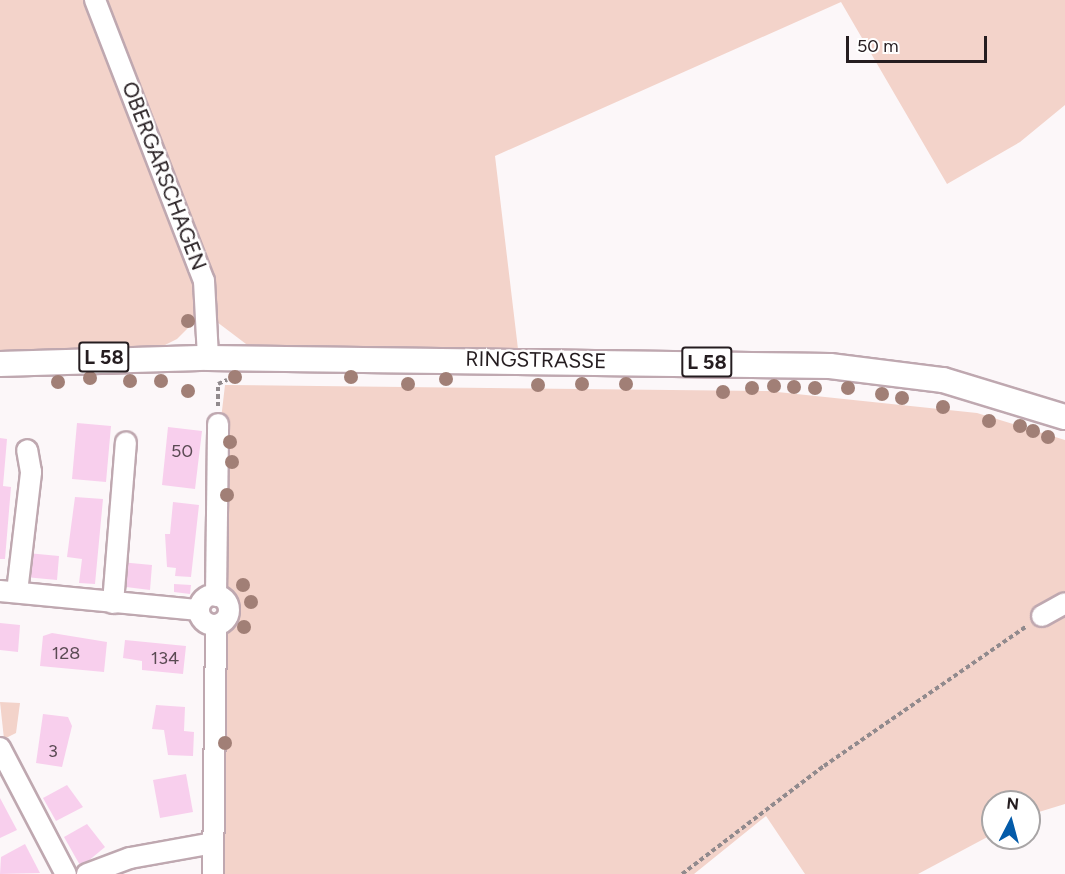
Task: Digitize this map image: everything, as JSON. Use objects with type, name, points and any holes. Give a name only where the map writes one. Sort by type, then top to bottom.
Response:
[{"type":"main road","name":"RINGSTRASSE","points":[[0,364],[208,358],[830,366],[943,380],[1065,417]]},
{"type":"street","name":"OBERGARSCHAGEN","points":[[95,0],[204,281],[208,358]]},
{"type":"street","points":[[213,874],[216,625],[230,612],[216,596],[218,424]]},
{"type":"street","points":[[112,603],[126,443]]},
{"type":"street","points":[[27,450],[31,472],[9,591],[199,610]]},
{"type":"street","points":[[216,596],[203,601],[199,610],[204,622],[216,625]]},
{"type":"street","points":[[1042,616],[1065,603]]},
{"type":"street","points":[[0,748],[66,874]]},
{"type":"street","points":[[87,874],[130,858],[213,843]]},
{"type":"path","points":[[218,424],[218,384],[233,377],[235,359]]},
{"type":"path","points":[[682,874],[824,766],[1042,616]]},
{"type":"shaded area","points":[[0,0],[92,0],[198,281],[198,318],[177,339],[161,347],[0,353]]},
{"type":"shaded area","points":[[102,0],[1065,0],[1065,105],[1020,142],[947,184],[841,2],[495,156],[518,349],[250,347],[217,322],[209,281]]},
{"type":"shaded area","points":[[225,385],[768,391],[977,413],[1065,440],[1065,804],[1041,811],[1041,790],[981,790],[981,840],[918,874],[805,874],[766,816],[694,874],[217,874],[224,636],[240,608],[225,584],[218,445]]},
{"type":"shaded area","points":[[0,702],[20,703],[16,733],[4,739]]},
{"type":"building","points":[[77,423],[111,426],[106,482],[72,479]]},
{"type":"building","points":[[168,427],[202,431],[195,489],[162,485]]},
{"type":"building","points":[[0,438],[7,439],[3,486],[11,487],[5,559],[0,559]]},
{"type":"building","points":[[75,497],[103,499],[95,584],[79,583],[82,559],[67,557]]},
{"type":"building","points":[[173,502],[199,505],[191,577],[175,576],[176,568],[167,567],[165,534],[170,534]]},
{"type":"building","points":[[27,553],[59,556],[57,580],[25,577]]},
{"type":"building","points":[[120,562],[152,565],[150,590],[118,586]]},
{"type":"building","points":[[174,584],[191,585],[190,594],[174,592]]},
{"type":"building","points":[[0,623],[20,625],[18,652],[0,650]]},
{"type":"building","points":[[52,633],[107,642],[104,672],[40,666],[43,636]]},
{"type":"building","points":[[125,640],[186,646],[183,674],[142,670],[142,661],[123,658]]},
{"type":"building","points":[[156,705],[185,707],[184,731],[194,732],[193,756],[168,755],[164,730],[152,729]]},
{"type":"building","points":[[43,714],[68,717],[72,726],[62,767],[36,763]]},
{"type":"building","points":[[186,774],[193,812],[160,818],[153,780]]},
{"type":"building","points":[[67,785],[83,807],[56,821],[43,798]]},
{"type":"building","points":[[0,798],[17,830],[0,838]]},
{"type":"building","points":[[87,824],[105,847],[81,867],[64,837]]},
{"type":"building","points":[[25,844],[40,873],[0,874],[1,857]]}]
